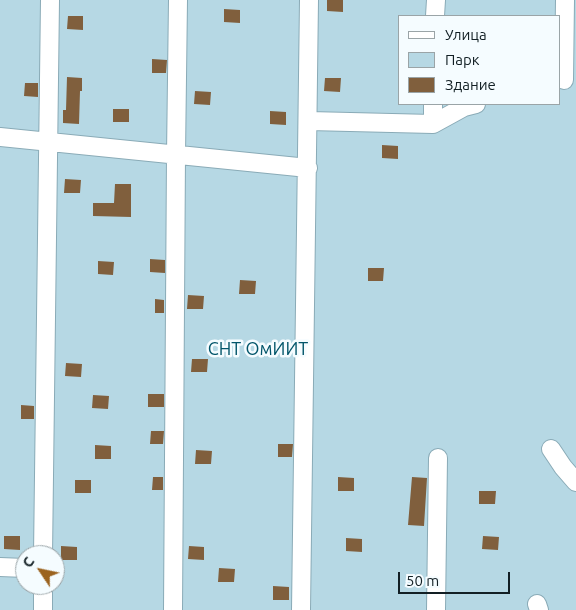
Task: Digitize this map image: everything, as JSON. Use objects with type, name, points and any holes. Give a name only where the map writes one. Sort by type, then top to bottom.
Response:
[{"type":"street","points":[[43,545],[50,0]]},
{"type":"street","points":[[174,610],[178,0]]},
{"type":"street","points":[[301,610],[309,121],[309,0]]},
{"type":"street","points":[[435,15],[436,0]]},
{"type":"street","points":[[565,0],[567,80]]},
{"type":"street","points":[[433,105],[433,124]]},
{"type":"street","points":[[309,121],[433,124],[464,107],[472,105]]},
{"type":"street","points":[[0,137],[308,168]]},
{"type":"street","points":[[551,449],[562,467],[576,482]]},
{"type":"street","points":[[436,610],[438,458]]},
{"type":"street","points":[[0,566],[15,567]]},
{"type":"street","points":[[43,595],[43,610]]},
{"type":"green space","name":"СНТ ОмИИТ","points":[[0,0],[576,0],[576,610],[0,610]]},
{"type":"building","points":[[327,0],[343,0],[343,12],[327,11]]},
{"type":"building","points":[[224,9],[240,10],[240,23],[224,22]]},
{"type":"building","points":[[68,16],[83,16],[83,30],[67,29]]},
{"type":"building","points":[[152,59],[167,60],[166,73],[152,73]]},
{"type":"building","points":[[67,77],[82,78],[79,124],[63,123],[63,110],[66,110]]},
{"type":"building","points":[[325,78],[341,78],[340,92],[324,91]]},
{"type":"building","points":[[25,83],[38,83],[38,97],[24,96]]},
{"type":"building","points":[[195,91],[211,92],[210,105],[194,104]]},
{"type":"building","points":[[113,109],[129,109],[129,122],[113,122]]},
{"type":"building","points":[[270,111],[286,112],[286,125],[270,124]]},
{"type":"building","points":[[382,145],[398,146],[398,159],[382,158]]},
{"type":"building","points":[[65,179],[81,180],[80,193],[64,193]]},
{"type":"building","points":[[115,184],[131,184],[131,217],[93,216],[93,203],[114,203]]},
{"type":"building","points":[[150,259],[165,260],[165,273],[150,272]]},
{"type":"building","points":[[98,261],[114,262],[113,275],[98,274]]},
{"type":"building","points":[[368,268],[384,268],[383,281],[368,281]]},
{"type":"building","points":[[240,280],[256,281],[255,294],[239,294]]},
{"type":"building","points":[[188,295],[204,296],[203,309],[187,309]]},
{"type":"building","points":[[155,299],[164,300],[164,313],[155,313]]},
{"type":"building","points":[[192,359],[208,359],[207,372],[191,372]]},
{"type":"building","points":[[66,363],[82,364],[81,377],[65,376]]},
{"type":"building","points":[[148,394],[164,394],[164,407],[148,407]]},
{"type":"building","points":[[93,395],[109,396],[108,409],[92,408]]},
{"type":"building","points":[[21,405],[34,406],[34,419],[21,419]]},
{"type":"building","points":[[151,431],[164,431],[163,444],[150,444]]},
{"type":"building","points":[[278,444],[293,444],[292,457],[278,457]]},
{"type":"building","points":[[95,445],[111,446],[111,459],[95,459]]},
{"type":"building","points":[[196,450],[212,451],[211,464],[195,464]]},
{"type":"building","points":[[153,477],[163,477],[163,490],[152,490]]},
{"type":"building","points":[[338,477],[354,478],[354,491],[338,491]]},
{"type":"building","points":[[412,477],[427,478],[424,526],[408,525]]},
{"type":"building","points":[[75,480],[91,480],[91,493],[75,493]]},
{"type":"building","points":[[479,491],[496,491],[495,504],[479,504]]},
{"type":"building","points":[[4,536],[20,536],[20,545],[15,545],[15,550],[4,549]]},
{"type":"building","points":[[483,536],[499,537],[498,550],[482,549]]},
{"type":"building","points":[[346,538],[362,539],[362,552],[346,551]]},
{"type":"building","points":[[65,546],[77,547],[77,560],[65,560]]},
{"type":"building","points":[[189,546],[204,547],[204,560],[188,559]]},
{"type":"building","points":[[219,568],[235,569],[234,582],[218,582]]},
{"type":"building","points":[[273,586],[289,587],[289,600],[273,600]]}]
